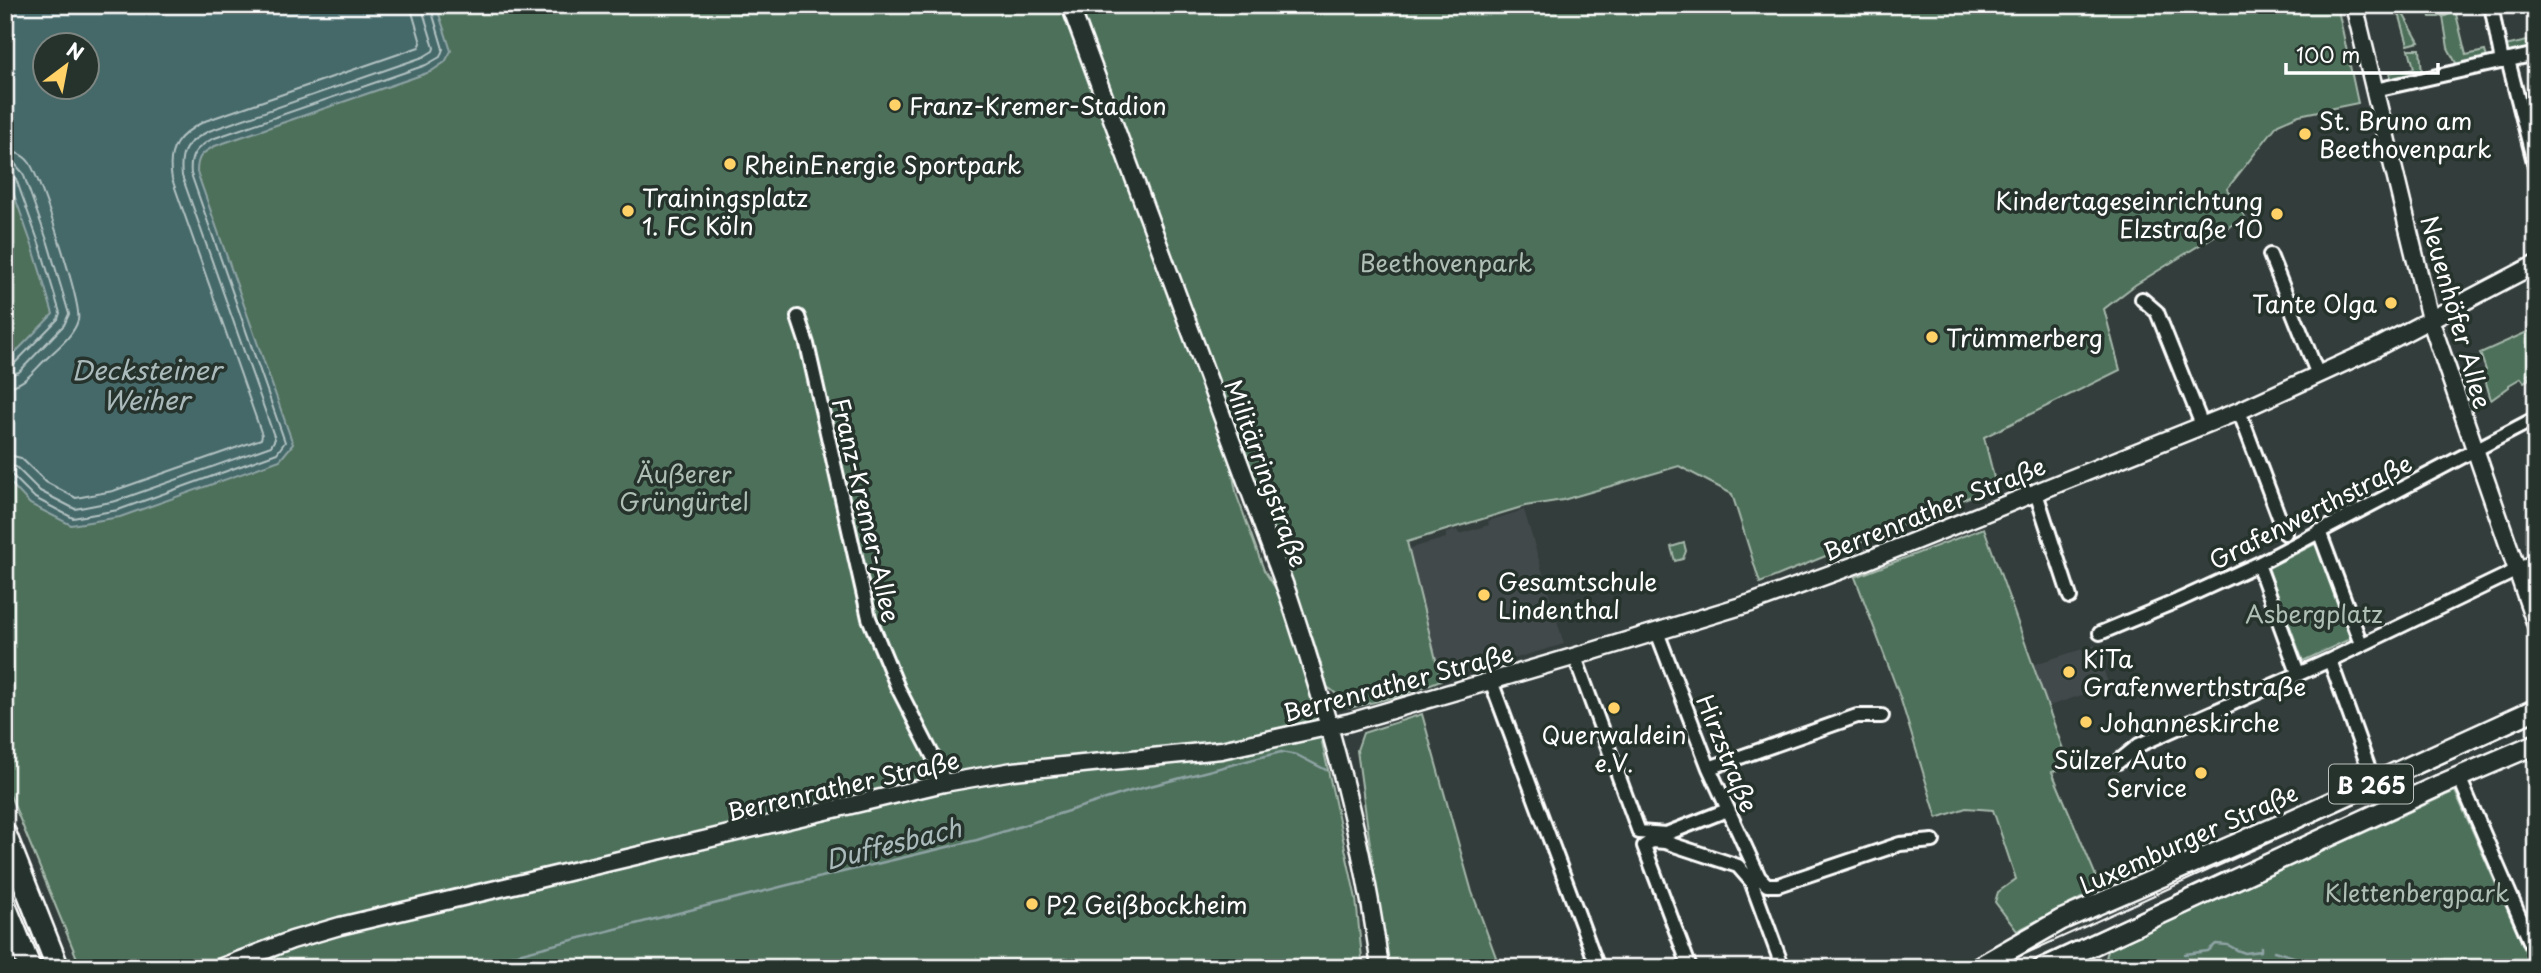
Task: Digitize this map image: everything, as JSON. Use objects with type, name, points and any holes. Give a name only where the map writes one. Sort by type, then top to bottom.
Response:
[{"type":"highway","points":[[5,834],[58,968]]},
{"type":"highway","points":[[5,906],[30,968]]},
{"type":"main road","name":"Luxemburger Straße","points":[[1977,968],[2061,920],[2536,709]]},
{"type":"main road","name":"B 265","points":[[2045,965],[2071,961],[2459,777],[2536,744]]},
{"type":"main road","points":[[2045,965],[2049,939],[2061,920]]},
{"type":"main road","points":[[2016,946],[2030,947],[2045,965]]},
{"type":"street","name":"Militärringstraße","points":[[1070,5],[1289,597],[1330,726],[1363,862],[1380,968]]},
{"type":"street","name":"Neuenhöfer Allee","points":[[2354,5],[2430,319],[2474,449],[2519,569],[2536,625]]},
{"type":"street","points":[[2491,5],[2536,170]]},
{"type":"street","points":[[2375,90],[2536,54]]},
{"type":"street","points":[[2270,255],[2318,375]]},
{"type":"street","name":"Berrenrather Straße","points":[[219,968],[292,940],[340,926],[944,783],[1013,771],[1221,750],[1330,726],[1576,657],[1760,600],[2239,411],[2318,375],[2536,264]]},
{"type":"street","points":[[2142,299],[2157,312],[2202,425]]},
{"type":"street","name":"Franz-Kremer-Allee","points":[[798,317],[807,344],[869,618],[898,688],[940,769],[944,783]]},
{"type":"street","points":[[2239,411],[2285,533]]},
{"type":"street","name":"Grafenwerthstraße","points":[[2100,633],[2258,564],[2536,418]]},
{"type":"street","points":[[2036,493],[2070,597]]},
{"type":"street","points":[[2319,531],[2361,644]]},
{"type":"street","points":[[2118,762],[2139,745],[2330,660],[2536,561]]},
{"type":"street","points":[[2258,564],[2298,673]]},
{"type":"street","name":"Hirzstraße","points":[[1657,632],[1727,810],[1759,877],[1767,885],[1778,885],[1900,845],[1933,841]]},
{"type":"street","points":[[1576,657],[1639,832],[1666,834],[1727,810]]},
{"type":"street","points":[[2330,660],[2374,783]]},
{"type":"street","points":[[1491,681],[1598,968]]},
{"type":"street","points":[[1709,768],[1857,716],[1882,716]]},
{"type":"street","points":[[2459,777],[2536,956]]},
{"type":"street","points":[[1690,968],[1644,846],[1652,841],[1665,842],[1738,866],[1746,872],[1783,968]]},
{"type":"shaded area","name":"Gesamtschule Lindenthal","points":[[1524,510],[1564,644],[1441,680],[1408,549],[1446,538],[1446,533],[1457,530],[1459,534],[1489,525],[1488,521]]},
{"type":"shaded area","name":"KiTa Grafenwerthstraße","points":[[2095,645],[2109,686],[2046,707],[2032,665]]},
{"type":"green space","name":"Äußerer Grüngürtel","points":[[5,5],[1064,5],[1229,456],[1237,496],[1264,570],[1280,595],[1312,696],[1356,899],[1363,968],[81,968],[5,783]]},
{"type":"green space","name":"Beethovenpark","points":[[1078,5],[2337,5],[2358,103],[2299,115],[2278,124],[2227,189],[2245,217],[2135,285],[2104,309],[2120,370],[1984,437],[1996,486],[1760,583],[1732,494],[1679,466],[1563,500],[1525,506],[1407,542],[1441,680],[1403,695],[1350,708],[1328,688],[1314,642]]},
{"type":"green space","points":[[2427,5],[2460,6],[2439,17],[2430,17]]},
{"type":"green space","points":[[2474,5],[2475,9],[2456,14],[2466,55],[2485,51],[2487,58],[2457,65],[2448,48],[2443,17]]},
{"type":"green space","points":[[2402,12],[2419,42],[2408,45],[2399,13]]},
{"type":"green space","points":[[2536,39],[2536,50],[2514,55],[2506,50],[2505,46]]},
{"type":"green space","points":[[2409,49],[2420,49],[2422,74],[2391,81],[2389,73],[2414,68]]},
{"type":"green space","points":[[2536,328],[2536,371],[2527,375],[2529,379],[2524,382],[2521,378],[2491,400],[2480,353]]},
{"type":"green space","points":[[1984,528],[2069,766],[2052,772],[2101,888],[2017,931],[1995,902],[1998,892],[2016,879],[1993,810],[1966,808],[1937,818],[1900,697],[1855,577]]},
{"type":"green space","points":[[1684,543],[1686,551],[1683,559],[1675,561],[1671,547]]},
{"type":"green space","name":"Asbergplatz","points":[[2317,543],[2352,638],[2303,661],[2268,568]]},
{"type":"green space","points":[[1422,714],[1472,892],[1500,968],[1387,968],[1357,750],[1363,733]]},
{"type":"green space","name":"Klettenbergpark","points":[[2455,791],[2533,968],[2108,968],[2106,958],[2109,949]]},
{"type":"water","name":"Decksteiner Weiher","points":[[5,5],[436,5],[451,51],[445,62],[430,72],[215,146],[201,156],[198,162],[197,172],[293,444],[280,460],[120,517],[71,525],[30,504],[5,477],[5,363],[53,314],[5,169]]},
{"type":"waterway","name":"Duffesbach","points":[[463,968],[977,840],[1131,791],[1281,752],[1297,755],[1326,770]]},
{"type":"waterway","points":[[2185,954],[2208,951],[2216,944],[2228,945],[2237,950]]},
{"type":"waterway","points":[[2237,950],[2245,953],[2261,951],[2261,947]]},
{"type":"waterway","points":[[2274,951],[2297,958]]},
{"type":"tram line","points":[[1994,968],[2536,721]]},
{"type":"tram line","points":[[2019,968],[2224,872]]},
{"type":"place","name":"Franz-Kremer-Stadion","points":[[895,105]]},
{"type":"place","name":"St. Bruno am Beethovenpark","points":[[2305,134]]},
{"type":"place","name":"RheinEnergie Sportpark","points":[[730,164]]},
{"type":"place","name":"Trainingsplatz 1. FC Köln","points":[[628,211]]},
{"type":"place","name":"Kindertageseinrichtung Elzstraße 10","points":[[2277,214]]},
{"type":"place","name":"Tante Olga","points":[[2391,303]]},
{"type":"place","name":"Trümmerberg","points":[[1932,337]]},
{"type":"place","name":"Gesamtschule Lindenthal","points":[[1484,595]]},
{"type":"place","name":"KiTa Grafenwerthstraße","points":[[2069,672]]},
{"type":"place","name":"Querwaldein e.V.","points":[[1614,708]]},
{"type":"place","name":"Johanneskirche","points":[[2086,722]]},
{"type":"place","name":"Sülzer Auto Service","points":[[2201,773]]},
{"type":"place","name":"P2 Geißbockheim","points":[[1032,904]]}]
